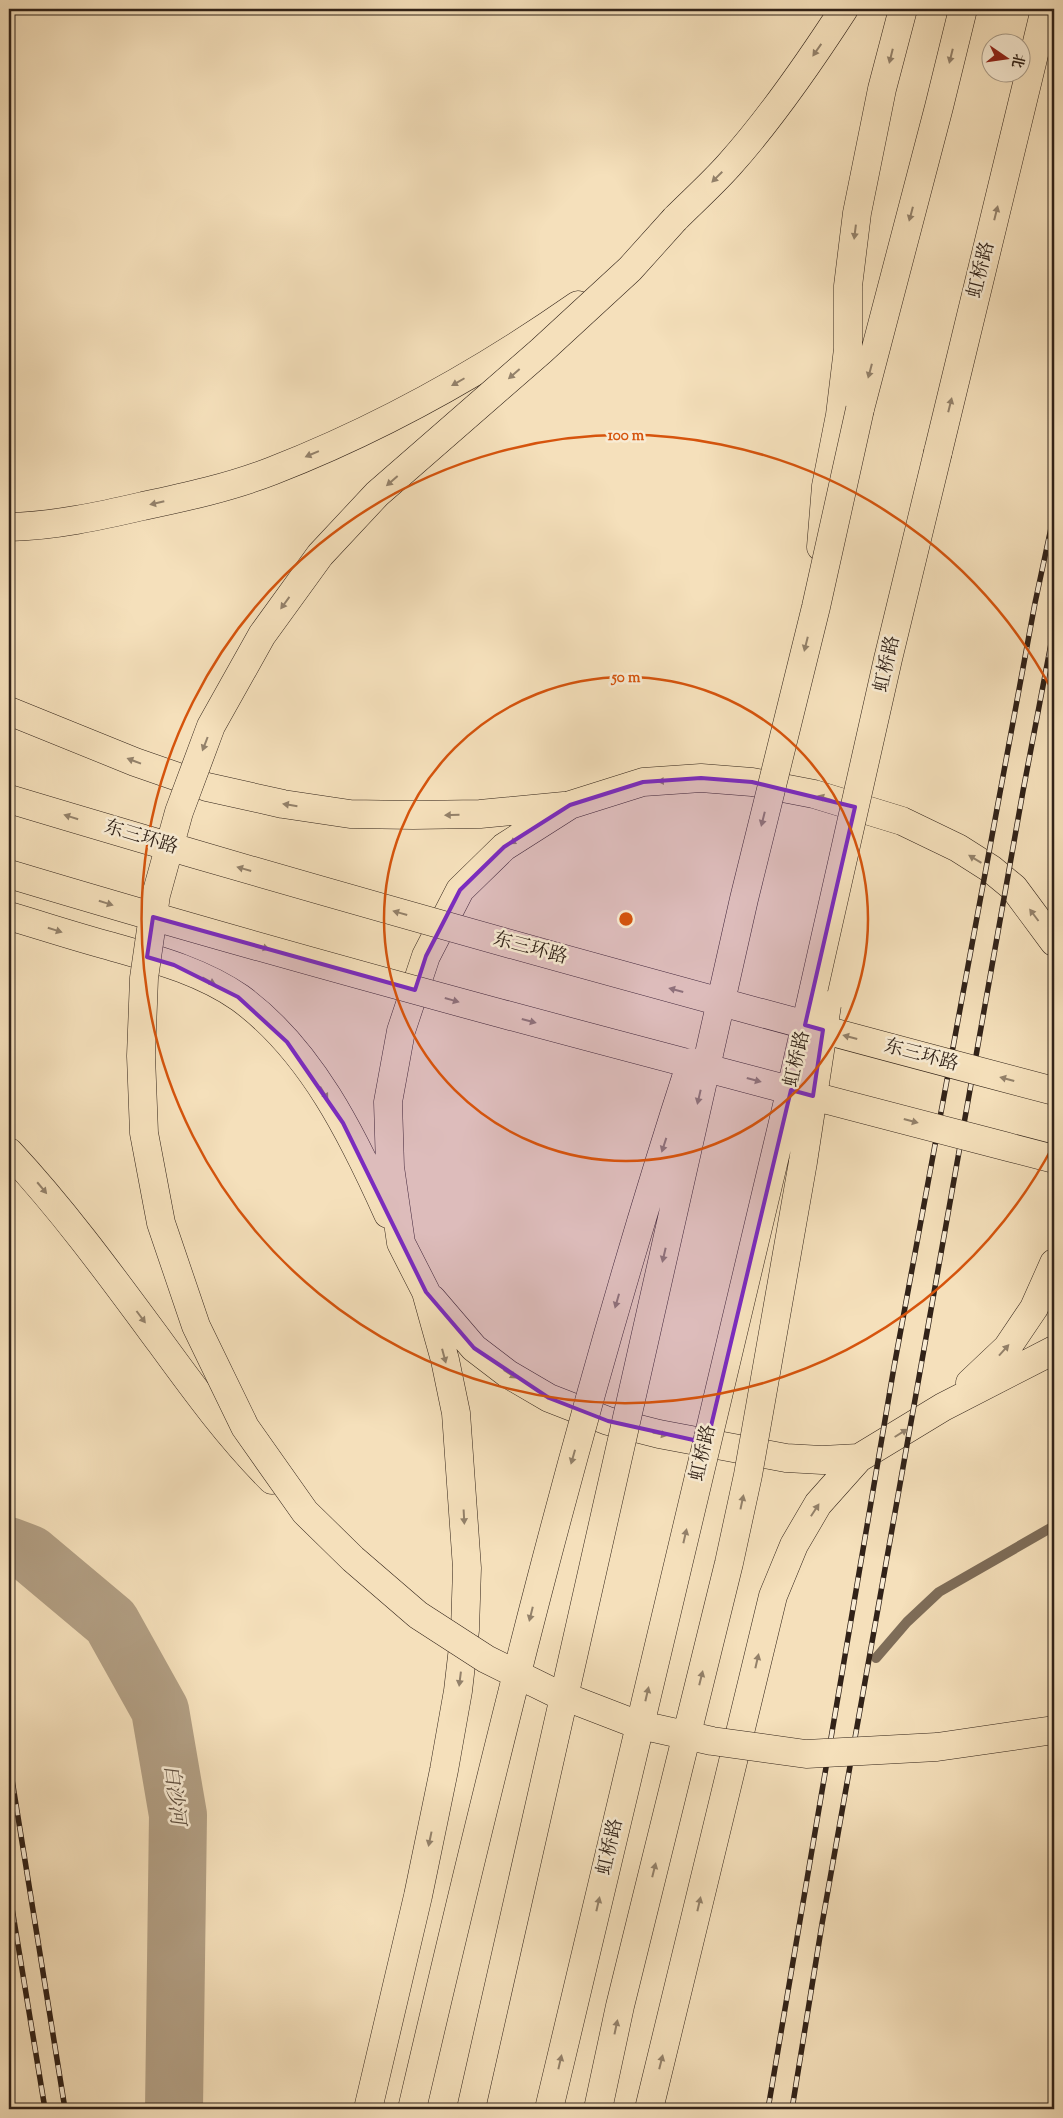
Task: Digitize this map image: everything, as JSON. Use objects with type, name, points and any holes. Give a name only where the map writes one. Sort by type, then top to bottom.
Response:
[{"type":"main road","points":[[305,1512],[241,1419],[196,1326],[161,1223],[144,1133],[141,1056],[144,978],[156,895],[179,812],[211,726],[262,635],[320,555],[377,494],[541,351],[630,269],[675,219],[729,165],[771,114],[844,9]]},
{"type":"main road","points":[[850,412],[848,286],[857,213],[882,89],[903,9]]},
{"type":"main road","points":[[471,2109],[744,899],[816,607],[850,412],[939,108],[962,9]]},
{"type":"main road","name":"虹桥路","points":[[549,2109],[792,1082],[888,659],[1045,9]]},
{"type":"main road","points":[[9,527],[104,515],[192,495],[270,472],[357,435],[440,392],[519,346],[630,269]]},
{"type":"main road","points":[[598,2109],[620,2006],[729,1563],[748,1475],[803,1162],[843,898],[888,659]]},
{"type":"main road","points":[[9,710],[135,762],[207,787],[282,804],[350,814],[480,814],[570,805],[643,782],[701,778],[752,782],[814,794],[902,822],[958,848],[991,869],[1014,888],[1054,942]]},
{"type":"main road","name":"东三环路","points":[[9,799],[231,865],[464,931],[791,1022],[1054,1091]]},
{"type":"main road","points":[[402,1243],[390,1167],[388,1102],[401,1031],[426,956],[460,890],[504,847],[570,805]]},
{"type":"main road","points":[[9,874],[118,907],[473,1006],[1054,1159]]},
{"type":"main road","points":[[412,2109],[479,1822],[547,1550],[652,1181],[744,899]]},
{"type":"main road","points":[[9,916],[174,965],[238,997],[263,1017],[287,1042],[307,1067],[343,1123],[373,1180],[426,1292],[446,1360],[456,1413],[467,1568],[466,1630],[458,1691],[444,1770],[418,1896],[368,2109]]},
{"type":"main road","points":[[9,1152],[39,1184],[97,1258],[214,1415],[256,1464],[353,1559],[418,1615],[486,1659],[553,1692],[636,1724],[712,1740],[806,1754],[937,1747],[1054,1730]]},
{"type":"main road","points":[[943,1407],[1007,1348],[1034,1308],[1054,1262]]},
{"type":"main road","points":[[426,1292],[474,1348],[508,1374],[549,1398],[608,1421],[659,1434],[786,1458],[822,1460],[859,1458]]},
{"type":"main road","points":[[649,2109],[773,1596],[794,1545],[818,1504],[859,1458],[943,1407],[1054,1350]]},
{"type":"main road","points":[[937,1747],[1054,1718]]},
{"type":"highlighted area","points":[[701,778],[752,782],[855,807],[805,1025],[823,1030],[813,1096],[791,1090],[707,1443],[608,1421],[549,1398],[474,1348],[426,1292],[343,1123],[287,1042],[238,997],[174,965],[147,957],[153,917],[415,990],[426,956],[460,890],[504,847],[570,805],[643,782]]},
{"type":"waterway","points":[[876,1658],[907,1622],[939,1592],[1054,1526]]},
{"type":"waterway","name":"白沙河","points":[[9,1546],[30,1554],[111,1622],[160,1710],[178,1815],[174,2109]]},
{"type":"railway","points":[[768,2109],[894,1367],[1035,603],[1054,514]]},
{"type":"railway","points":[[792,2109],[822,1924],[1023,791],[1054,628]]},
{"type":"railway","points":[[9,1761],[65,2109]]},
{"type":"railway","points":[[9,1890],[45,2109]]}]
